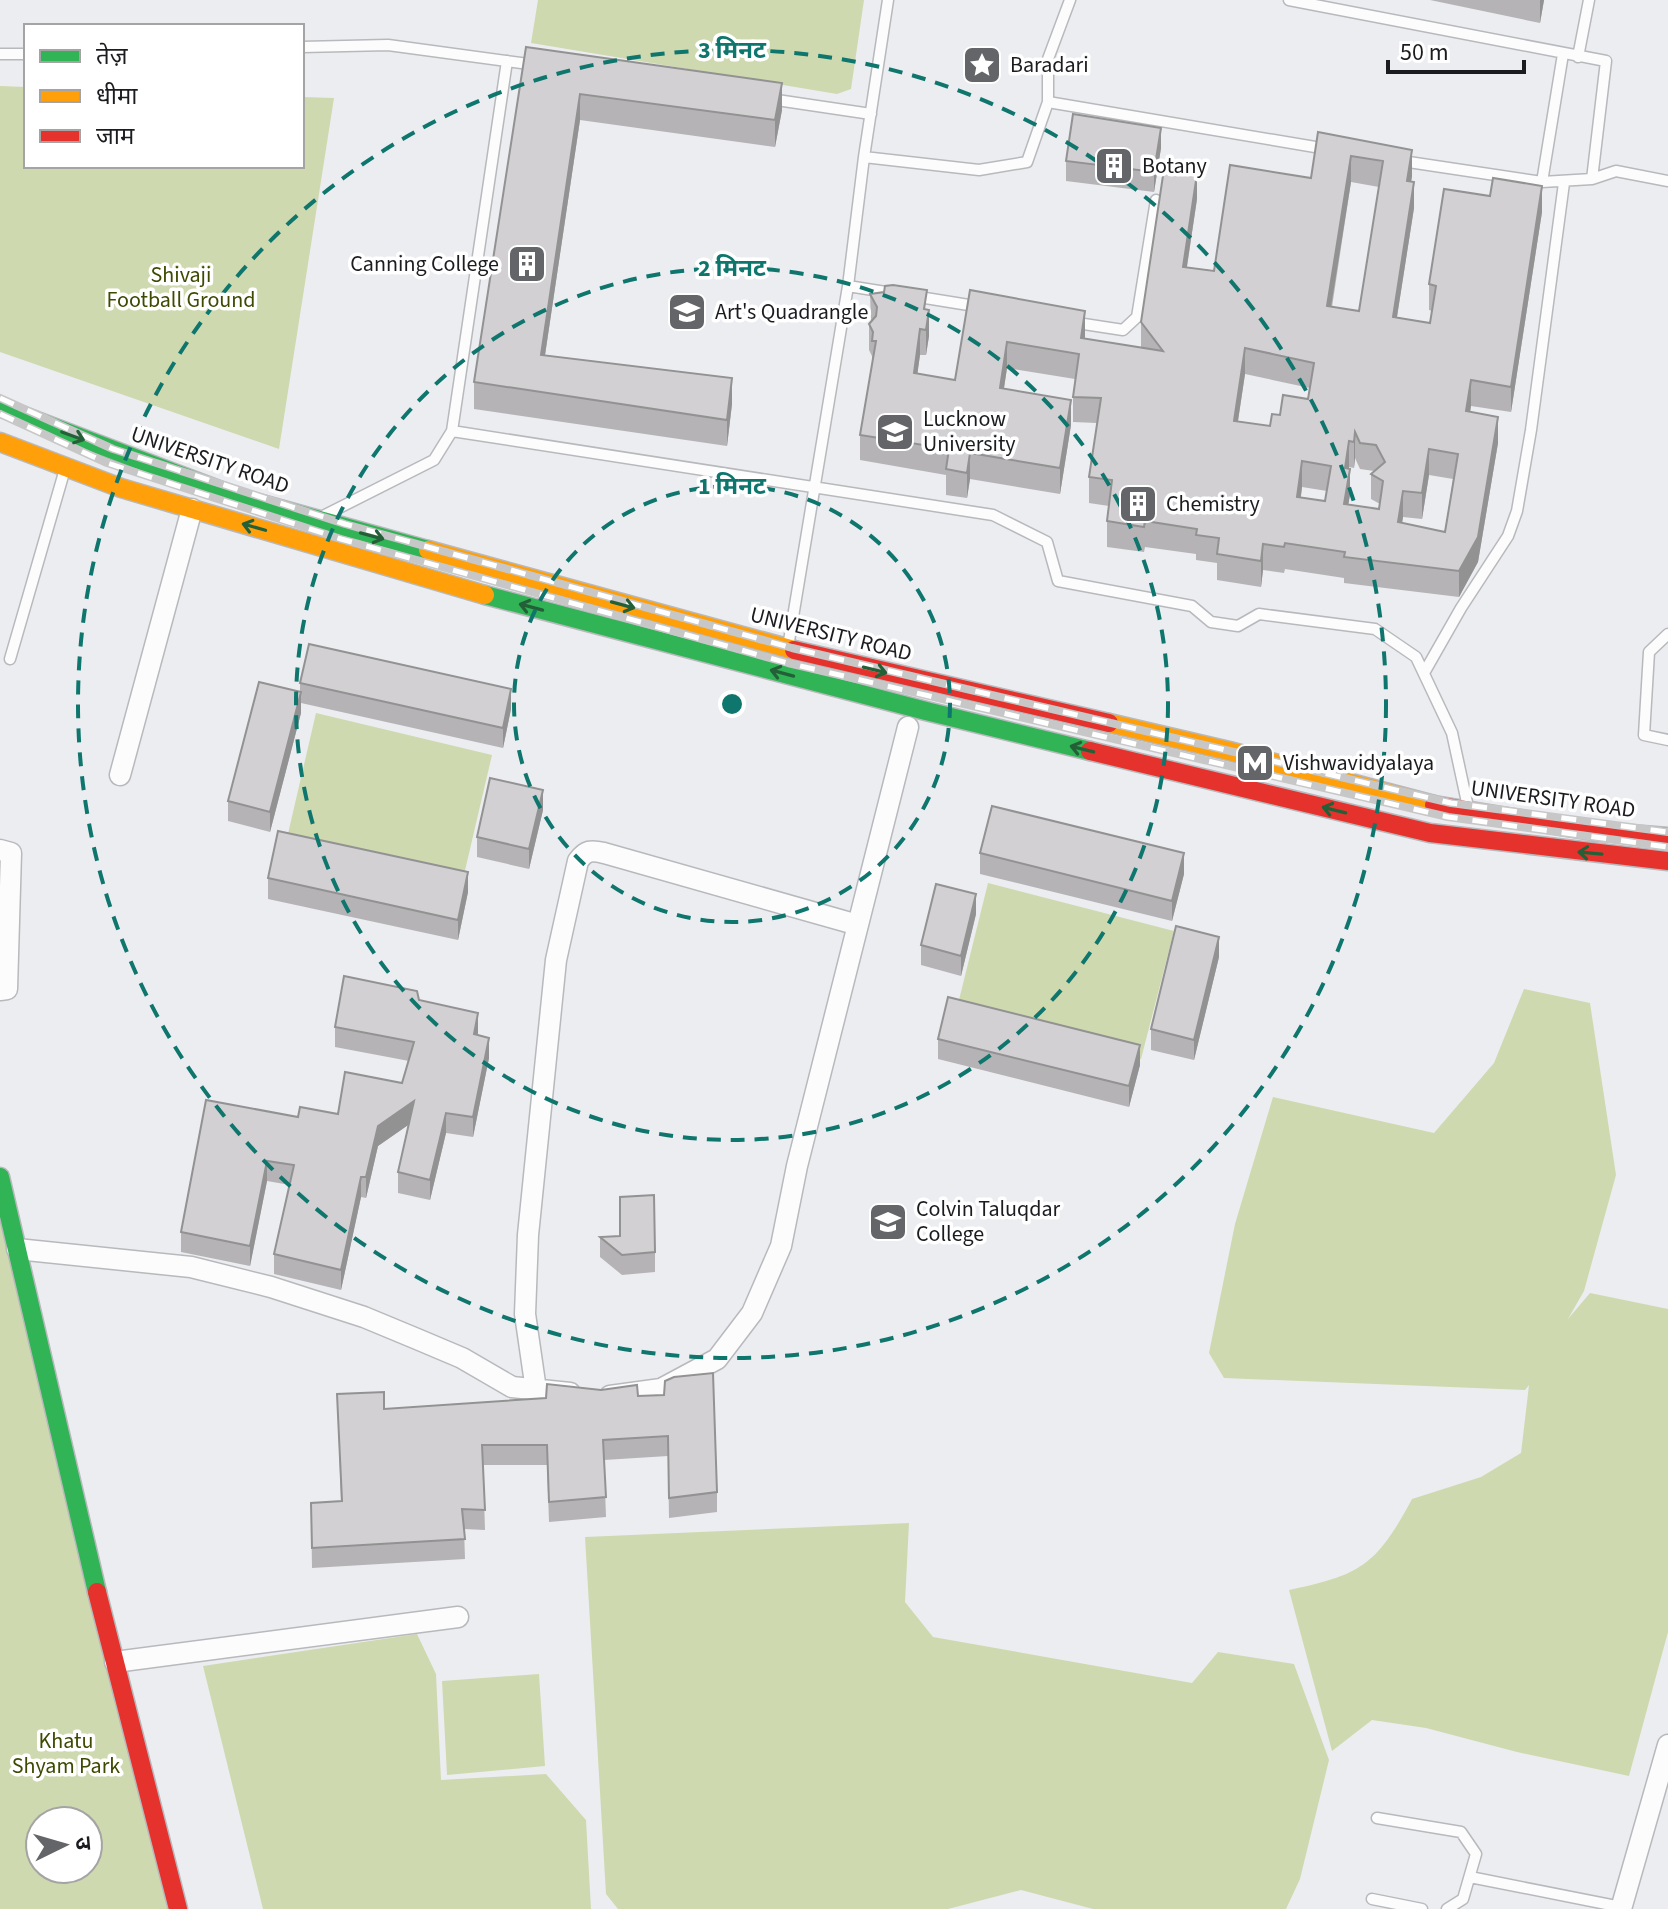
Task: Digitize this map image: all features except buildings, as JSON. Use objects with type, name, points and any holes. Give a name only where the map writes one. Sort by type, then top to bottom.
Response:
[{"type":"main road","name":"UNIVERSITY ROAD","points":[[0,407],[240,498],[788,649],[1229,751],[1469,813],[1592,831],[1668,837]]},
{"type":"main road","points":[[0,442],[121,488],[910,717],[1430,833],[1668,861]]},
{"type":"main road","points":[[290,538],[306,518]]},
{"type":"main road","points":[[0,1177],[115,1662],[178,1909]]},
{"type":"street","points":[[120,775],[192,509]]},
{"type":"street","points":[[17,1249],[191,1267],[271,1287],[364,1317],[428,1343],[462,1358],[512,1387],[602,1397],[661,1389],[717,1359],[752,1313],[781,1246],[797,1166],[910,717]]},
{"type":"street","points":[[0,850],[11,853],[7,989],[0,990]]},
{"type":"street","points":[[536,1390],[525,1314],[528,1235],[556,960],[578,861],[584,852],[604,853],[858,925]]},
{"type":"street","points":[[115,1662],[458,1617]]},
{"type":"street","points":[[1621,1908],[1668,1745]]},
{"type":"lane","points":[[788,649],[848,286],[888,0]]},
{"type":"lane","points":[[864,157],[979,170],[1027,162],[1048,102],[1048,59],[1070,0]]},
{"type":"lane","points":[[1289,0],[1606,61],[1592,179]]},
{"type":"lane","points":[[1578,57],[1589,0]]},
{"type":"lane","points":[[304,47],[388,45],[547,66]]},
{"type":"lane","points":[[0,54],[24,54]]},
{"type":"lane","points":[[1542,182],[1563,54]]},
{"type":"lane","points":[[306,518],[434,460],[452,431],[507,61]]},
{"type":"lane","points":[[761,98],[871,114]]},
{"type":"lane","points":[[1048,102],[1346,152]]},
{"type":"lane","points":[[1391,159],[1542,182],[1592,179],[1616,171],[1668,181]]},
{"type":"lane","points":[[1424,673],[1461,608],[1508,536],[1517,511],[1564,183]]},
{"type":"lane","points":[[1062,320],[1123,330],[1137,317],[1156,200]]},
{"type":"lane","points":[[848,286],[986,308]]},
{"type":"lane","points":[[452,431],[993,515],[1047,542],[1058,581],[1192,606],[1211,622],[1238,626],[1259,614],[1375,629],[1416,657],[1452,733],[1469,813],[1465,838]]},
{"type":"lane","points":[[10,659],[66,467]]},
{"type":"lane","points":[[1668,634],[1649,652],[1644,735],[1668,740]]},
{"type":"lane","points":[[1377,1818],[1461,1832],[1476,1854],[1463,1899],[1447,1909]]},
{"type":"lane","points":[[1470,1877],[1621,1908]]},
{"type":"lane","points":[[1372,1899],[1422,1909]]},
{"type":"green space","points":[[538,0],[864,0],[851,89],[837,94],[531,43]]},
{"type":"green space","name":"Shivaji Football Ground","points":[[0,86],[24,87],[24,168],[304,168],[304,97],[334,98],[279,449],[0,352]]},
{"type":"green space","points":[[316,713],[492,755],[463,879],[287,838]]},
{"type":"green space","points":[[988,883],[1174,931],[1141,1059],[956,1012]]},
{"type":"green space","points":[[1524,989],[1590,1003],[1616,1175],[1584,1291],[1568,1319],[1590,1293],[1668,1309],[1668,1632],[1629,1776],[1517,1752],[1426,1728],[1372,1720],[1332,1751],[1289,1590],[1351,1572],[1365,1563],[1388,1539],[1412,1499],[1481,1477],[1521,1453],[1529,1385],[1525,1390],[1224,1378],[1209,1353],[1235,1224],[1273,1097],[1434,1133],[1494,1063]]},
{"type":"green space","name":"Khatu Shyam Park","points":[[0,1216],[172,1909],[0,1909]]},
{"type":"green space","points":[[909,1523],[905,1602],[933,1637],[1192,1683],[1218,1652],[1294,1664],[1329,1760],[1300,1879],[1286,1909],[1093,1909],[1021,1890],[948,1909],[618,1909],[606,1894],[585,1537]]},
{"type":"green space","points":[[417,1634],[436,1674],[441,1780],[546,1774],[586,1820],[591,1909],[263,1909],[203,1666]]},
{"type":"green space","points":[[539,1674],[545,1766],[447,1775],[442,1681]]},
{"type":"railway","points":[[0,398],[113,449],[345,524],[792,648],[1451,803],[1668,832]]},
{"type":"railway","points":[[0,414],[107,463],[341,539],[788,663],[1448,817],[1668,847]]},
{"type":"traffic: fast","points":[[0,407],[240,498],[428,550]]},
{"type":"traffic: fast","points":[[485,595],[1090,751]]},
{"type":"traffic: fast","points":[[0,1177],[97,1592]]},
{"type":"traffic: slow","points":[[0,442],[121,488],[485,595]]},
{"type":"traffic: slow","points":[[428,550],[794,650]]},
{"type":"traffic: slow","points":[[1109,723],[1434,805]]},
{"type":"traffic: jam","points":[[794,650],[1109,723]]},
{"type":"traffic: jam","points":[[1090,751],[1430,833],[1668,861]]},
{"type":"traffic: jam","points":[[1434,805],[1592,831],[1668,837]]},
{"type":"traffic: jam","points":[[97,1592],[178,1909]]},
{"type":"place","name":"Baradari","points":[[982,65]]},
{"type":"place","name":"Botany","points":[[1114,166]]},
{"type":"place","name":"Canning College","points":[[527,264]]},
{"type":"place","name":"Art's Quadrangle","points":[[687,312]]},
{"type":"place","name":"Lucknow University","points":[[895,432]]},
{"type":"place","name":"Chemistry","points":[[1138,504]]},
{"type":"place","name":"Vishwavidyalaya","points":[[1255,763]]},
{"type":"place","name":"Colvin Taluqdar College","points":[[888,1222]]}]
